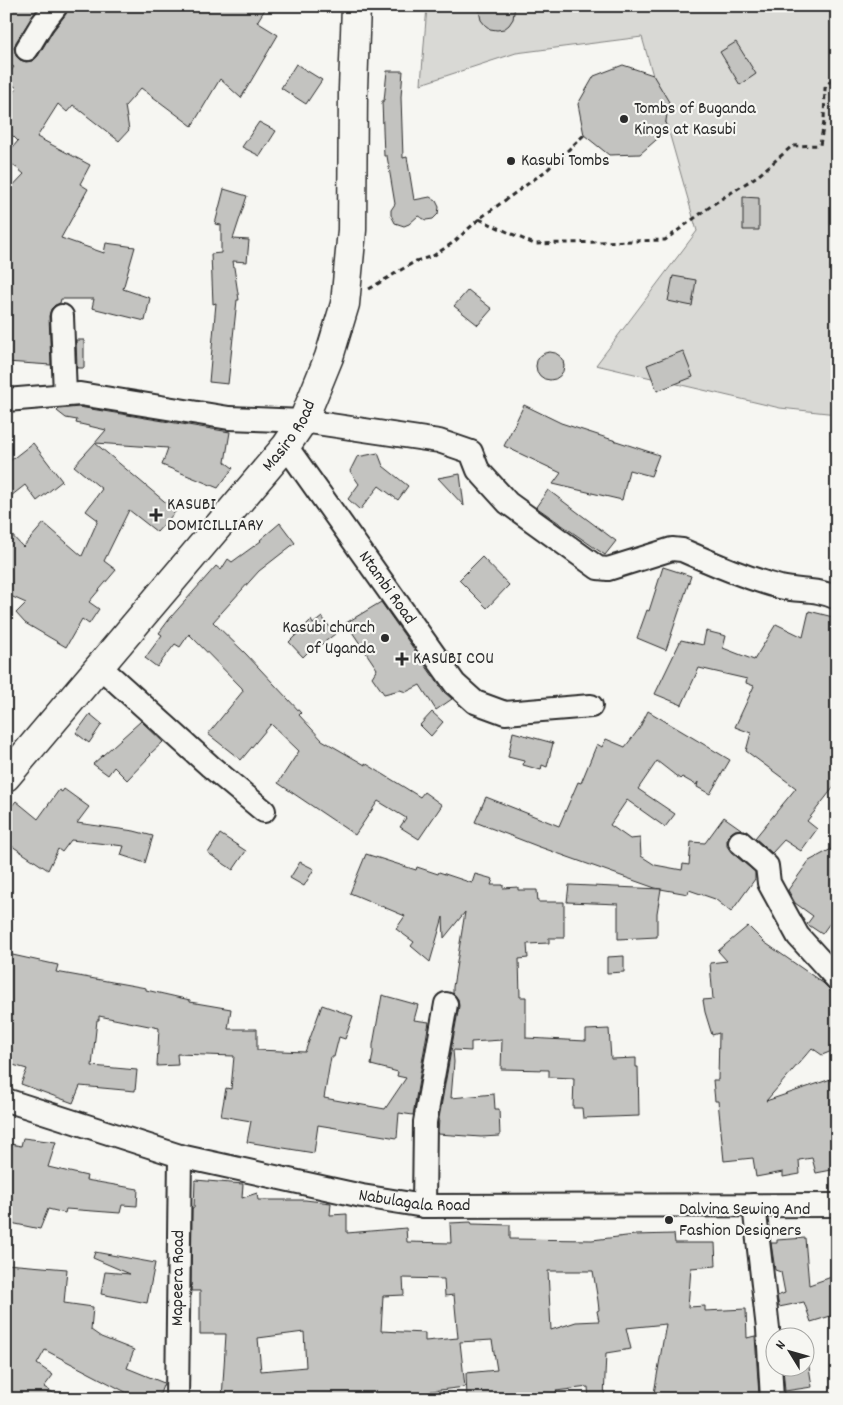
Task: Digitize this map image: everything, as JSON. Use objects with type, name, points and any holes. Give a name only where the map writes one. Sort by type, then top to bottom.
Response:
[{"type":"main road","name":"Masiro Road","points":[[6,777],[286,446],[303,421],[330,357],[345,304],[352,230],[353,89],[356,6]]},
{"type":"street","points":[[26,49],[56,6]]},
{"type":"street","points":[[62,316],[65,395]]},
{"type":"street","points":[[6,400],[80,394],[229,418],[303,421],[439,441],[471,452],[478,470],[508,502],[598,568],[608,569],[672,549],[682,550],[762,582],[786,588],[814,590],[837,598]]},
{"type":"street","name":"Ntambi Road","points":[[286,446],[455,684],[475,702],[505,713],[591,706]]},
{"type":"street","points":[[99,666],[264,812]]},
{"type":"street","points":[[740,842],[767,866],[769,883],[798,936],[837,979]]},
{"type":"street","points":[[424,1206],[425,1122],[446,1004]]},
{"type":"street","name":"Nabulagala Road","points":[[6,1100],[180,1156],[362,1196],[424,1206],[837,1205]]},
{"type":"street","name":"Mapeera Road","points":[[177,1399],[180,1156]]},
{"type":"street","points":[[754,1205],[768,1329],[772,1399]]},
{"type":"path","points":[[479,218],[534,244],[666,240],[715,203],[759,175],[792,146],[820,145],[824,122],[825,88],[837,73]]},
{"type":"path","points":[[345,304],[416,260],[433,256],[454,242],[479,218],[547,170],[584,135]]},
{"type":"shaded area","points":[[427,6],[837,6],[837,414],[780,408],[596,365],[697,231],[642,37],[516,53],[421,84]]},
{"type":"building","points":[[6,6],[39,6],[14,48],[16,56],[26,62],[33,61],[38,56],[66,14],[69,6],[267,6],[257,22],[278,35],[241,98],[220,79],[192,126],[141,88],[125,106],[129,130],[119,141],[73,105],[67,112],[58,104],[37,137],[90,165],[80,184],[88,189],[61,238],[104,253],[106,243],[135,247],[123,289],[150,298],[145,321],[92,308],[94,299],[61,299],[60,303],[51,309],[49,316],[51,365],[6,362],[6,193],[24,174],[6,159],[6,155],[18,141],[6,129],[6,101],[17,88],[6,80],[6,77],[14,67],[6,61]]},
{"type":"building","points":[[478,6],[515,6],[513,19],[504,29],[490,29],[481,20]]},
{"type":"building","points":[[736,42],[756,74],[740,85],[720,52]]},
{"type":"building","points":[[296,64],[322,80],[306,104],[281,88]]},
{"type":"building","name":"Tombs of Buganda Kings at Kasubi","points":[[623,65],[653,75],[669,102],[664,133],[640,154],[609,155],[584,135],[578,104],[594,76]]},
{"type":"building","points":[[387,71],[403,71],[401,97],[403,158],[407,157],[414,200],[430,197],[436,201],[439,207],[438,214],[433,219],[426,220],[418,216],[404,226],[395,223],[391,215],[391,210],[395,204],[387,156],[384,156],[382,101],[384,101]]},
{"type":"building","points":[[259,122],[276,131],[260,156],[242,147]]},
{"type":"building","points":[[224,189],[247,196],[233,239],[249,240],[247,262],[233,261],[239,300],[237,300],[228,384],[209,382],[216,303],[213,304],[211,254],[221,253],[221,225],[215,224]]},
{"type":"building","points":[[743,197],[759,198],[759,230],[743,230]]},
{"type":"building","points":[[673,276],[696,280],[692,306],[668,301]]},
{"type":"building","points":[[468,290],[492,309],[478,325],[454,306]]},
{"type":"building","points":[[76,340],[84,340],[84,368],[77,368]]},
{"type":"building","points":[[683,351],[693,377],[657,391],[647,365]]},
{"type":"building","points":[[550,352],[560,356],[564,366],[560,376],[550,380],[540,376],[536,366],[540,356]]},
{"type":"building","points":[[524,405],[561,423],[659,455],[651,476],[629,470],[622,500],[553,484],[561,473],[504,446]]},
{"type":"building","points":[[79,407],[230,432],[225,462],[233,468],[218,488],[162,465],[168,448],[95,443],[106,430],[76,423],[77,420],[66,418],[57,411],[59,409]]},
{"type":"building","points":[[33,443],[62,481],[37,501],[25,485],[6,500],[6,464]]},
{"type":"building","points":[[95,443],[176,511],[157,532],[129,510],[104,561],[116,570],[89,602],[99,609],[89,624],[82,619],[66,647],[25,623],[16,613],[26,603],[6,594],[6,529],[23,547],[44,523],[82,556],[98,520],[86,511],[102,489],[74,466]]},
{"type":"building","points":[[378,453],[383,466],[408,486],[398,500],[379,486],[360,510],[348,499],[359,484],[350,471],[357,457]]},
{"type":"building","points":[[460,474],[464,506],[438,478]]},
{"type":"building","points":[[548,490],[616,541],[605,555],[536,507]]},
{"type":"building","points":[[280,523],[295,543],[259,571],[213,622],[301,713],[299,715],[322,740],[365,765],[365,763],[420,797],[424,792],[442,805],[419,839],[400,827],[406,818],[378,801],[355,835],[278,783],[299,751],[271,724],[241,760],[208,734],[243,691],[189,634],[180,647],[175,644],[157,667],[145,658],[162,635],[159,633],[171,617],[216,566],[221,570],[228,559],[232,562],[261,541]]},
{"type":"building","points":[[482,557],[509,585],[487,608],[459,580]]},
{"type":"building","points":[[663,567],[691,576],[666,650],[637,638],[647,610],[649,611]]},
{"type":"building","name":"Kasubi church of Uganda","points":[[381,602],[444,692],[452,699],[436,710],[420,685],[406,692],[400,690],[384,694],[372,677],[377,669],[346,623]]},
{"type":"building","points":[[809,611],[837,618],[837,783],[807,821],[817,829],[801,851],[784,840],[772,853],[755,838],[796,788],[746,751],[751,733],[735,727],[754,686],[746,683],[747,679],[699,668],[682,705],[655,694],[681,640],[703,645],[706,631],[726,636],[723,648],[754,660],[776,624],[803,637]]},
{"type":"building","points":[[322,617],[335,634],[318,647],[316,644],[303,657],[289,642],[311,620],[313,624]]},
{"type":"building","points":[[648,711],[730,760],[710,794],[697,787],[698,782],[696,785],[682,777],[680,779],[657,761],[638,789],[675,814],[665,827],[627,800],[610,825],[630,839],[640,838],[641,856],[655,865],[682,870],[683,864],[689,865],[691,842],[705,843],[724,817],[741,829],[735,830],[730,834],[727,839],[727,846],[731,852],[755,872],[755,879],[731,912],[715,899],[689,890],[688,894],[655,888],[475,822],[486,797],[559,826],[578,782],[581,783],[597,744],[602,747],[606,739],[625,747],[639,729]]},
{"type":"building","points":[[432,712],[443,722],[431,736],[420,725]]},
{"type":"building","points":[[90,714],[102,724],[89,743],[76,733]]},
{"type":"building","points":[[141,721],[163,742],[127,780],[114,767],[108,775],[93,764]]},
{"type":"building","points":[[513,732],[553,743],[547,767],[542,765],[541,770],[523,765],[524,761],[508,757]]},
{"type":"building","points":[[64,789],[89,807],[77,823],[134,831],[153,836],[145,863],[121,855],[124,846],[71,840],[62,852],[58,849],[48,870],[6,842],[6,813],[16,801],[38,819],[59,790],[62,792]]},
{"type":"building","points":[[220,834],[246,851],[233,870],[208,853]]},
{"type":"building","points":[[837,846],[837,913],[822,934],[807,924],[813,916],[795,903],[788,890],[809,861]]},
{"type":"building","points":[[366,854],[416,870],[417,867],[438,874],[439,872],[472,883],[475,874],[493,879],[491,885],[503,885],[503,888],[518,887],[518,890],[537,890],[538,902],[564,902],[564,938],[549,938],[549,943],[527,944],[528,958],[519,959],[520,997],[526,997],[526,1038],[586,1041],[586,1030],[609,1029],[611,1059],[636,1058],[636,1067],[638,1067],[639,1116],[583,1118],[582,1108],[573,1108],[574,1078],[549,1077],[549,1070],[501,1069],[502,1040],[471,1042],[471,1051],[453,1050],[451,1098],[494,1094],[495,1109],[499,1109],[500,1136],[481,1137],[438,1134],[439,1118],[459,1006],[458,999],[453,993],[453,987],[465,912],[444,938],[443,917],[430,962],[411,946],[414,942],[396,929],[405,916],[350,893]]},
{"type":"building","points":[[300,862],[314,869],[304,886],[290,878]]},
{"type":"building","points":[[569,885],[661,889],[657,913],[657,937],[618,939],[618,904],[567,902]]},
{"type":"building","points":[[748,926],[764,942],[823,983],[837,1002],[837,1049],[822,1055],[812,1048],[766,1101],[831,1079],[833,1085],[837,1084],[837,1169],[816,1173],[812,1158],[799,1160],[800,1174],[783,1177],[783,1172],[756,1177],[753,1158],[724,1161],[718,1101],[715,1101],[713,1080],[718,1080],[719,1033],[712,1035],[703,1000],[713,999],[710,963],[727,961],[718,951]]},
{"type":"building","points":[[8,954],[58,965],[56,972],[146,988],[146,990],[190,1000],[190,1002],[231,1009],[228,1029],[257,1029],[257,1050],[305,1052],[322,1005],[353,1016],[345,1039],[339,1037],[334,1057],[331,1057],[324,1098],[385,1109],[406,1078],[397,1076],[398,1072],[371,1065],[382,995],[418,1005],[414,1020],[429,1022],[413,1115],[399,1113],[397,1138],[318,1125],[314,1153],[247,1142],[251,1121],[221,1116],[226,1088],[231,1089],[234,1056],[177,1054],[178,1065],[157,1066],[159,1028],[99,1016],[92,1066],[137,1070],[135,1091],[80,1086],[73,1103],[21,1084],[27,1069],[6,1063],[6,964]]},
{"type":"building","points":[[624,956],[624,972],[607,973],[607,957]]},
{"type":"building","points":[[23,1138],[56,1142],[48,1167],[87,1176],[86,1180],[138,1189],[137,1206],[122,1205],[120,1213],[66,1209],[65,1213],[48,1209],[40,1229],[6,1222],[6,1143],[21,1146]]},
{"type":"building","points":[[195,1180],[243,1184],[242,1198],[257,1193],[258,1200],[305,1200],[331,1203],[330,1215],[347,1214],[347,1233],[406,1228],[407,1242],[451,1243],[450,1223],[471,1222],[472,1224],[510,1225],[510,1239],[592,1240],[635,1235],[674,1234],[675,1243],[715,1243],[716,1266],[691,1268],[688,1307],[705,1306],[705,1311],[746,1309],[747,1338],[755,1336],[759,1395],[744,1399],[653,1399],[666,1324],[626,1328],[631,1349],[606,1353],[604,1399],[589,1399],[588,1387],[556,1391],[557,1399],[522,1399],[522,1397],[467,1399],[466,1373],[497,1370],[492,1340],[460,1342],[465,1387],[431,1391],[431,1393],[377,1393],[377,1399],[222,1399],[226,1334],[200,1334],[200,1291],[191,1291],[192,1208],[194,1208]],"holes":[[[548,1271],[593,1271],[599,1321],[576,1322],[551,1330]],[[403,1278],[444,1279],[445,1296],[454,1295],[458,1338],[425,1341],[425,1333],[381,1331],[383,1296],[404,1295]],[[304,1332],[306,1367],[261,1371],[258,1338]]]},
{"type":"building","points":[[805,1238],[809,1285],[837,1275],[837,1314],[811,1322],[804,1302],[779,1307],[777,1296],[785,1293],[781,1272],[775,1270],[771,1243],[777,1243],[777,1240]]},
{"type":"building","points":[[95,1252],[155,1263],[147,1303],[101,1294],[105,1272],[130,1274],[93,1258]]},
{"type":"building","points":[[6,1264],[67,1269],[64,1303],[93,1307],[91,1330],[101,1337],[134,1350],[127,1368],[164,1383],[158,1399],[139,1399],[45,1350],[37,1364],[53,1375],[44,1387],[63,1399],[6,1399]]},
{"type":"building","points":[[784,1378],[811,1378],[812,1387],[785,1391]]},
{"type":"place","name":"Tombs of Buganda Kings at Kasubi","points":[[624,119]]},
{"type":"place","name":"Kasubi Tombs","points":[[511,161]]},
{"type":"place","name":"KASUBI DOMICILLIARY","points":[[156,515]]},
{"type":"place","name":"Kasubi church of Uganda","points":[[385,638]]},
{"type":"place","name":"KASUBI COU","points":[[402,659]]},
{"type":"place","name":"Dalvina Sewing And Fashion Designers","points":[[669,1220]]}]
